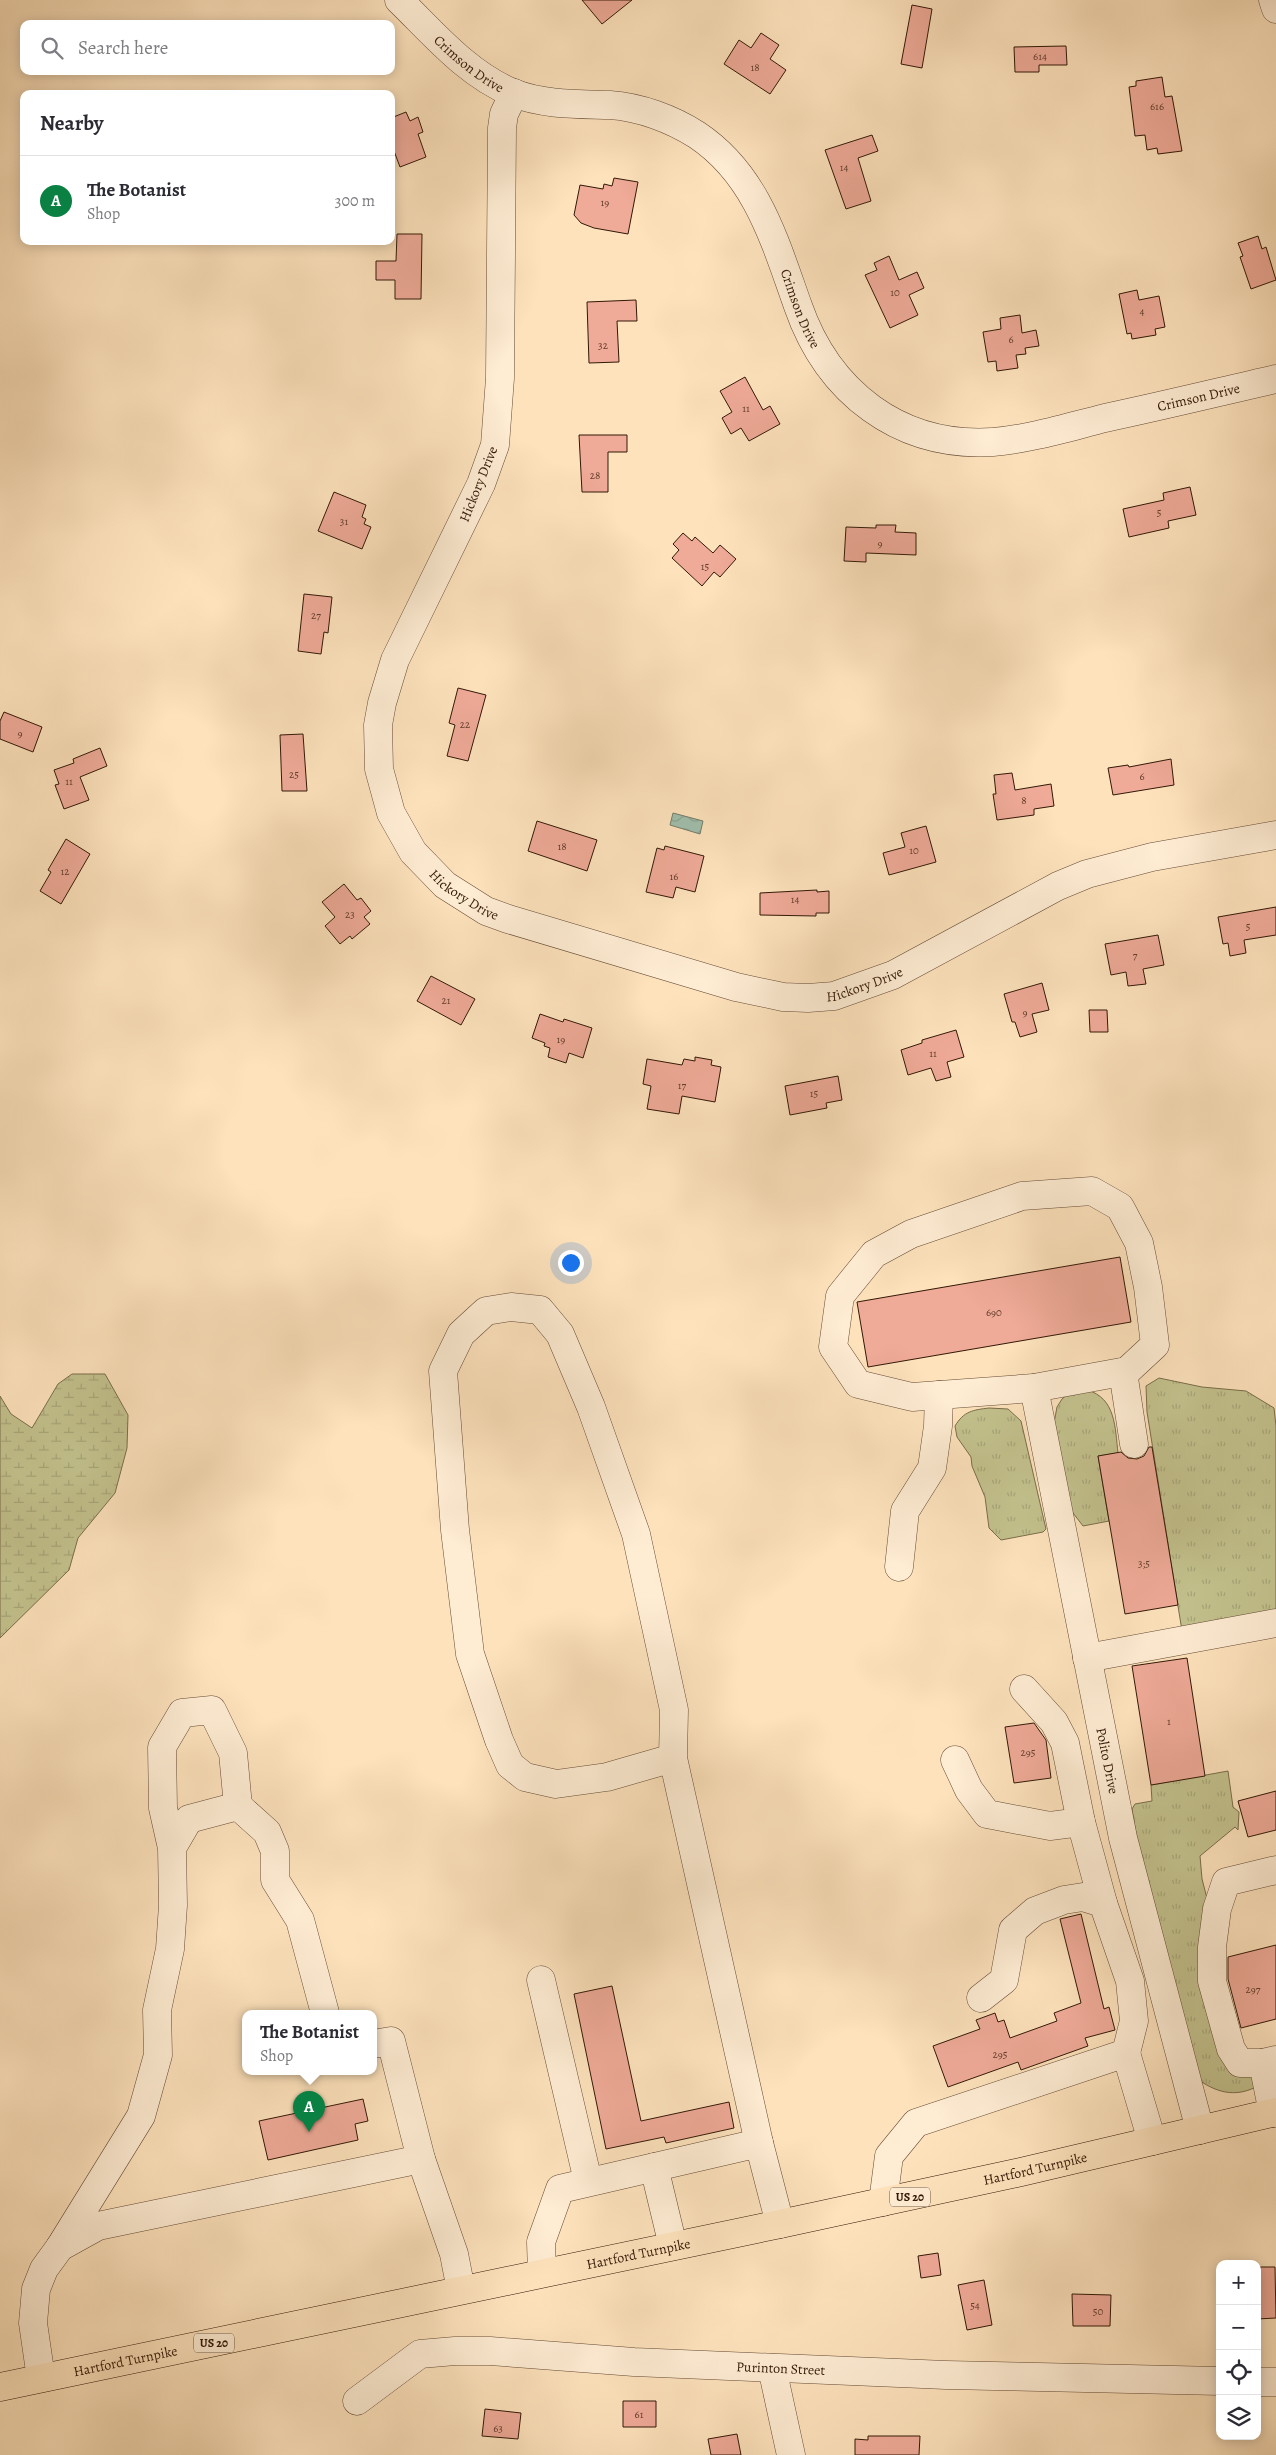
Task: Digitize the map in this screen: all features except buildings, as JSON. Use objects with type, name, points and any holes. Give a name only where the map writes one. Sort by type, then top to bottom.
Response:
[{"type":"main road","name":"Hartford Turnpike","points":[[0,2387],[780,2224],[1275,2113]]},
{"type":"street","name":"Crimson Drive","points":[[399,0],[468,66],[485,79],[514,93],[555,102],[613,106],[657,115],[697,135],[715,149],[737,172],[760,205],[770,227],[806,328],[828,367],[860,401],[880,415],[908,429],[947,440],[995,442],[1276,380]]},
{"type":"street","points":[[1273,0],[1276,9]]},
{"type":"street","name":"Hickory Drive","points":[[514,93],[504,114],[502,128],[500,386],[495,445],[481,484],[395,660],[382,703],[378,725],[379,770],[391,813],[401,833],[427,869],[465,899],[508,919],[736,987],[783,997],[808,998],[834,996],[893,975],[1058,886],[1087,874],[1152,857],[1276,835]]},
{"type":"street","points":[[1092,1191],[1120,1207],[1139,1243],[1148,1287],[1155,1344],[1127,1371],[1034,1388],[912,1398],[858,1384],[833,1347],[840,1296],[874,1254],[911,1234],[1022,1196],[1092,1191]]},
{"type":"street","points":[[673,1758],[608,1776],[556,1784],[525,1776],[510,1765],[499,1740],[470,1654],[455,1530],[443,1371],[461,1334],[486,1311],[511,1307],[540,1310],[560,1334],[591,1407],[636,1534],[674,1710],[673,1758],[759,2143],[780,2224]]},
{"type":"street","points":[[1123,1372],[1134,1444]]},
{"type":"street","name":"Polito Drive","points":[[1034,1388],[1123,1838],[1200,2130]]},
{"type":"street","points":[[899,1567],[905,1511],[932,1468],[938,1426],[939,1395]]},
{"type":"street","points":[[1087,1658],[1276,1623]]},
{"type":"street","points":[[1024,1689],[1054,1722],[1065,1743],[1081,1822],[1103,1903],[1130,1981],[1134,2021],[1126,2053],[1152,2141]]},
{"type":"street","points":[[41,2378],[33,2323],[36,2288],[44,2269],[60,2247],[141,2116],[158,2055],[157,2010],[171,1940],[172,1848],[163,1808],[162,1747],[182,1714],[212,1710],[233,1753],[238,1806],[267,1832],[275,1852],[275,1880],[300,1920],[324,2010]]},
{"type":"street","points":[[955,1760],[969,1790],[987,1814],[1050,1826],[1081,1822]]},
{"type":"street","points":[[172,1848],[189,1819],[238,1806]]},
{"type":"street","points":[[1275,2113],[1270,2062],[1240,2063],[1231,2049],[1212,1981],[1212,1947],[1217,1909],[1226,1882],[1276,1870]]},
{"type":"street","points":[[981,1998],[1004,1980],[1013,1930],[1035,1911],[1064,1900],[1083,1897],[1103,1903]]},
{"type":"street","points":[[541,1980],[588,2181]]},
{"type":"street","points":[[377,2043],[391,2041],[421,2159],[454,2254],[461,2290]]},
{"type":"street","points":[[882,2202],[889,2156],[916,2123],[1126,2053]]},
{"type":"street","points":[[542,2273],[542,2242],[560,2189],[759,2143]]},
{"type":"street","points":[[60,2247],[98,2226],[421,2159]]},
{"type":"street","points":[[654,2167],[674,2246]]},
{"type":"street","name":"Purinton Street","points":[[357,2402],[420,2354],[455,2351],[490,2351],[634,2362],[772,2368],[1020,2378],[1216,2382]]},
{"type":"street","points":[[772,2368],[791,2455]]},
{"type":"street","points":[[1261,2382],[1276,2382]]},
{"type":"green space","points":[[72,1374],[105,1374],[128,1415],[127,1448],[115,1493],[78,1538],[69,1570],[0,1638],[0,1396],[11,1414],[32,1428],[58,1384]]},
{"type":"green space","points":[[1159,1378],[1202,1387],[1246,1391],[1274,1408],[1276,1426],[1276,1615],[1182,1631],[1147,1412],[1146,1386]]},
{"type":"green space","points":[[1087,1390],[1097,1394],[1109,1407],[1115,1424],[1118,1453],[1098,1456],[1109,1521],[1083,1526],[1070,1509],[1054,1423],[1057,1407],[1062,1399],[1069,1393]]},
{"type":"green space","points":[[989,1408],[1008,1409],[1021,1421],[1046,1529],[1043,1532],[1001,1540],[989,1528],[985,1497],[972,1466],[971,1457],[957,1437],[955,1426],[965,1414]]},
{"type":"green space","points":[[1228,1771],[1233,1807],[1239,1812],[1238,1830],[1235,1827],[1200,1856],[1202,1879],[1211,1914],[1203,1938],[1256,2087],[1232,2093],[1210,2087],[1196,2078],[1137,1840],[1132,1809],[1135,1804],[1152,1801],[1151,1785]]},
{"type":"water","points":[[673,813],[703,821],[700,834],[670,825]]},
{"type":"place","name":"The Botanist","points":[[309,2132]]}]
